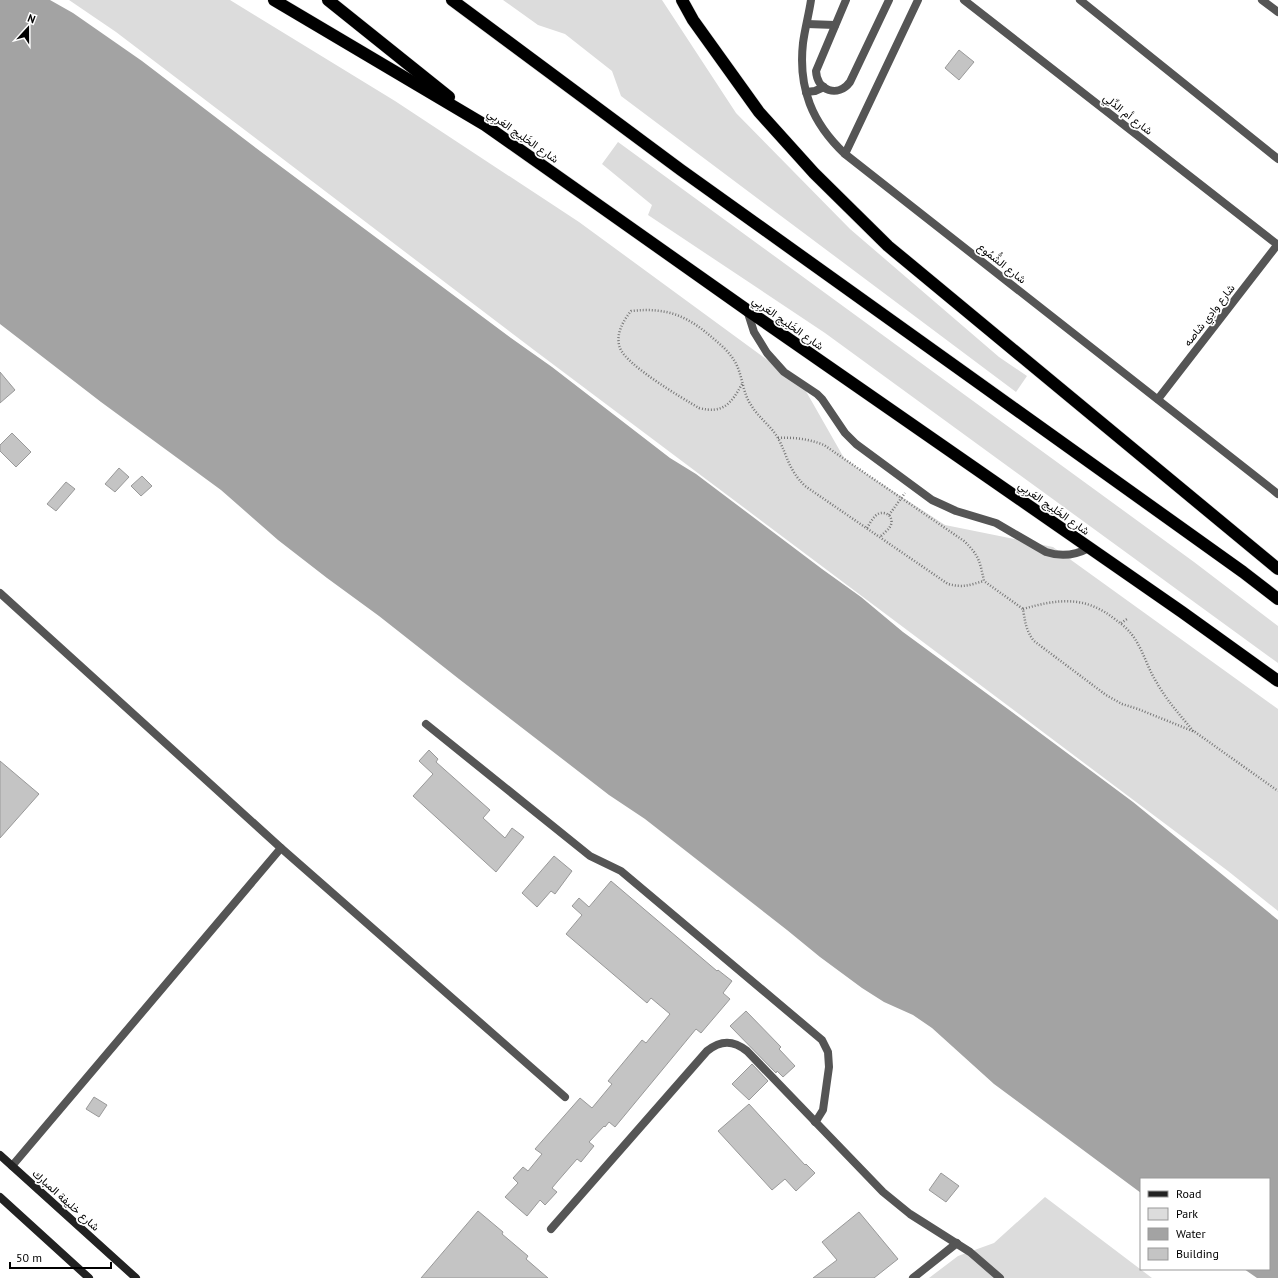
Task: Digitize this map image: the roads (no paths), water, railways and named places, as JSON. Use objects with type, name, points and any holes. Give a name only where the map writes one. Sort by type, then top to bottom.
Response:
[{"type":"highway","name":"شارع الخَلِيج العَربِي","points":[[274,0],[485,125],[747,310],[1176,608],[1278,681]]},
{"type":"highway","points":[[328,0],[485,125]]},
{"type":"highway","points":[[452,0],[681,170],[1278,599]]},
{"type":"highway","points":[[682,0],[694,20],[759,112],[814,173],[888,246],[1278,569]]},
{"type":"street","name":"شارع الشُّمُوع","points":[[811,0],[803,41],[803,76],[806,92],[817,120],[834,144],[1278,494]]},
{"type":"street","points":[[846,0],[816,71],[818,80],[824,87],[834,91],[847,86],[850,82],[889,0]]},
{"type":"street","points":[[845,154],[918,0]]},
{"type":"street","name":"شارع أم الدِّلِي","points":[[964,0],[1278,244]]},
{"type":"street","points":[[1080,0],[1278,159]]},
{"type":"street","points":[[1262,0],[1278,12]]},
{"type":"street","points":[[806,24],[835,25]]},
{"type":"street","points":[[806,92],[815,91],[824,87]]},
{"type":"street","name":"شارع وادِي شاصه","points":[[1158,399],[1278,244]]},
{"type":"street","points":[[747,310],[754,332],[767,354],[775,363],[784,372],[817,394],[845,433],[856,444],[911,484],[940,504],[956,511],[996,523],[1046,552],[1068,556],[1089,548]]},
{"type":"street","points":[[0,593],[281,848],[565,1097]]},
{"type":"street","points":[[426,724],[590,856],[621,871],[822,1040],[828,1052],[829,1067],[823,1110],[815,1122]]},
{"type":"street","points":[[12,1166],[281,848]]},
{"type":"street","points":[[551,1229],[707,1051],[720,1043],[735,1043],[747,1051],[870,1180],[892,1200],[910,1214],[957,1243],[1000,1278]]},
{"type":"street","name":"شارع خليفة المبارك","points":[[0,1155],[136,1278]]},
{"type":"street","points":[[0,1197],[90,1278]]},
{"type":"street","points":[[913,1278],[957,1243]]},
{"type":"water","points":[[0,0],[50,0],[73,13],[142,61],[264,154],[552,367],[670,458],[696,474],[861,597],[903,632],[1133,802],[1278,920],[1278,1278],[1257,1278],[1245,1270],[1270,1270],[1270,1178],[1140,1178],[1140,1192],[994,1084],[932,1028],[913,1015],[884,1002],[862,988],[820,957],[645,819],[609,795],[379,616],[278,540],[221,490],[101,402],[0,324]]}]
